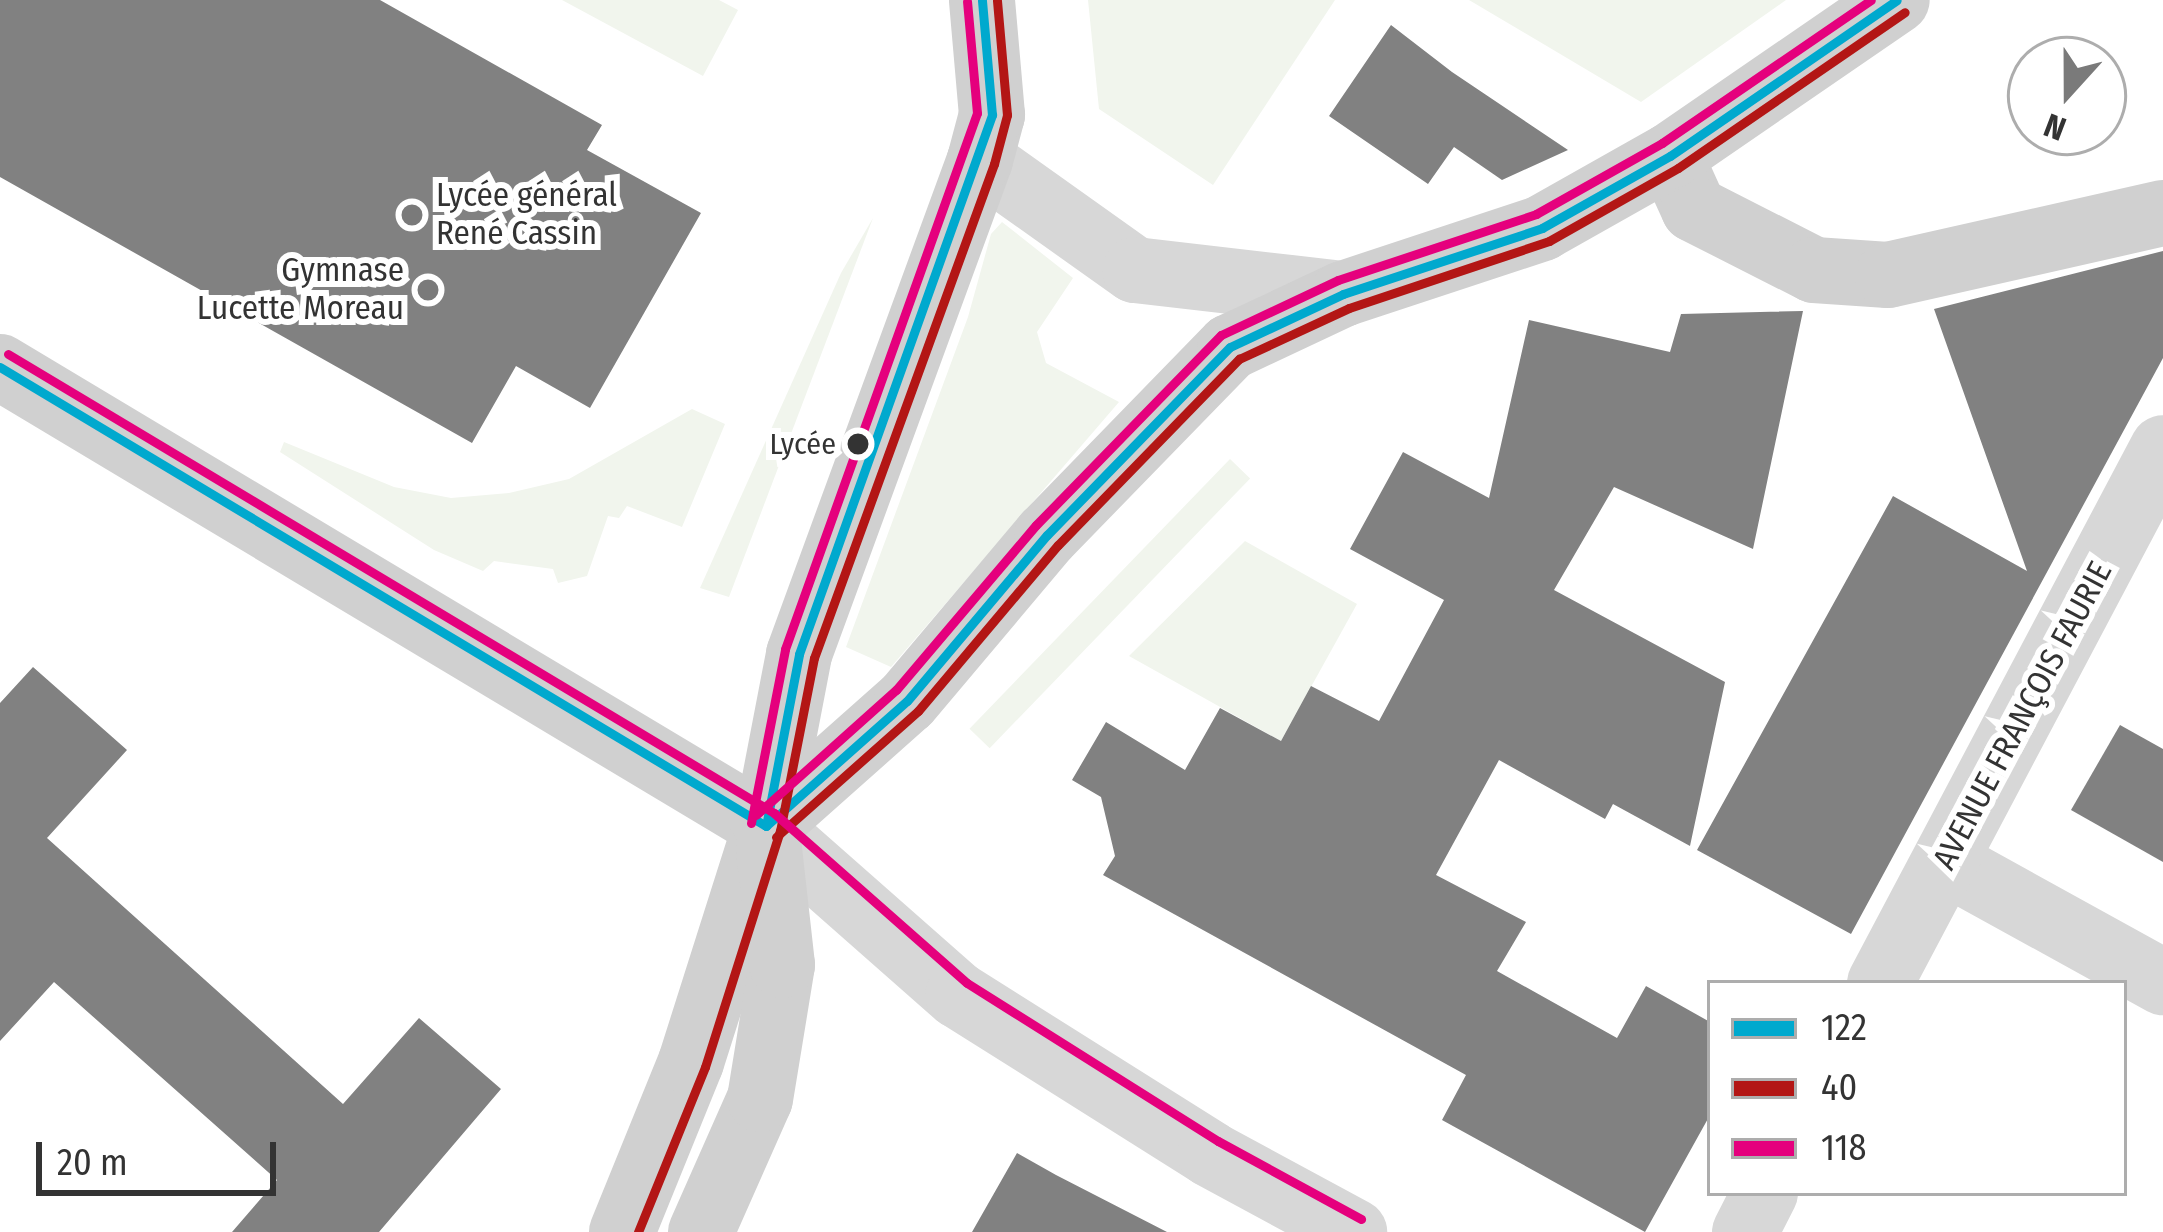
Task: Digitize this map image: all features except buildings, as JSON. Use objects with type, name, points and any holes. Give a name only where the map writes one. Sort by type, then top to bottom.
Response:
[{"type":"main road","points":[[622,1232],[692,1062],[766,826],[799,654],[980,160],[992,115],[982,0]]},
{"type":"main road","points":[[766,826],[907,701],[1047,535],[1231,347],[1343,293],[1542,228],[1670,156],[1897,0]]},
{"type":"main road","points":[[1670,156],[1694,209],[1814,270],[1888,275],[2163,213]]},
{"type":"main road","points":[[0,367],[766,826]]},
{"type":"main road","points":[[701,1232],[760,1099],[782,964],[766,826]]},
{"type":"street","points":[[980,160],[1135,270],[1343,293]]},
{"type":"street","name":"AVENUE FRANÇOIS FAURIE","points":[[1882,980],[2163,448]]},
{"type":"street","points":[[766,826],[958,995],[1210,1154],[1354,1232]]},
{"type":"street","points":[[1946,863],[2163,982]]},
{"type":"street","points":[[1744,1232],[1764,1196]]},
{"type":"shaded area","points":[[562,0],[719,0],[738,10],[703,76]]},
{"type":"shaded area","points":[[1088,0],[1335,0],[1213,185],[1099,109]]},
{"type":"shaded area","points":[[1469,0],[1786,0],[1641,102]]},
{"type":"shaded area","points":[[873,218],[729,597],[700,588],[841,273]]},
{"type":"shaded area","points":[[1002,222],[1073,278],[1037,332],[1046,363],[1119,402],[891,667],[846,647],[968,317],[991,234]]},
{"type":"shaded area","points":[[692,409],[725,424],[682,527],[627,506],[619,518],[608,516],[587,576],[558,583],[553,569],[494,561],[483,571],[434,550],[280,452],[284,442],[394,487],[451,498],[509,493],[569,479]]},
{"type":"shaded area","points":[[1230,459],[1250,478],[990,748],[970,729]]},
{"type":"shaded area","points":[[1245,541],[1357,604],[1281,741],[1129,656]]},
{"type":"transit line","name":"122","points":[[766,826],[799,654],[992,115],[982,0]]},
{"type":"transit line","name":"40","points":[[638,1232],[705,1067],[780,831],[814,658],[994,164],[1007,115],[997,0]]},
{"type":"transit line","name":"118","points":[[756,815],[896,690],[1036,525],[1221,335],[1338,280],[1536,214],[1662,143],[1871,0]]},
{"type":"transit line","name":"122","points":[[766,826],[907,701],[1047,535],[1230,347],[1343,294],[1542,228],[1670,156],[1897,0]]},
{"type":"transit line","name":"118","points":[[751,823],[785,649],[977,113],[967,1]]},
{"type":"transit line","name":"40","points":[[776,837],[918,711],[1058,545],[1239,359],[1349,308],[1549,241],[1678,168],[1905,12]]},
{"type":"transit line","name":"118","points":[[8,354],[774,813],[967,983],[1218,1141],[1361,1219]]},
{"type":"transit line","name":"122","points":[[0,367],[766,826]]},
{"type":"place","name":"Lycée général René Cassin","points":[[412,215]]},
{"type":"place","name":"Gymnase Lucette Moreau","points":[[428,290]]},
{"type":"place","name":"Lycée","points":[[858,444]]}]
